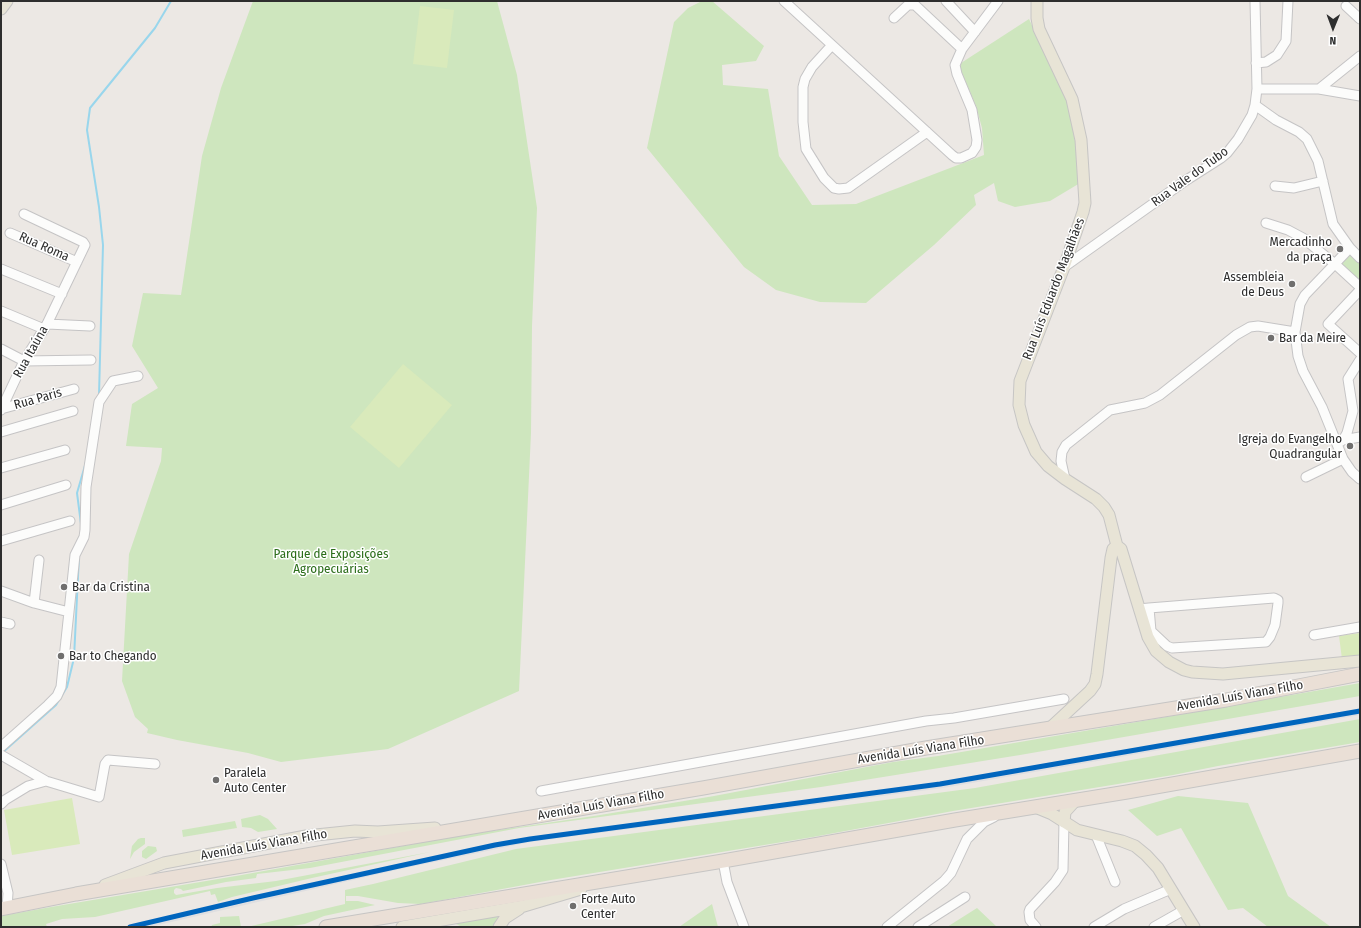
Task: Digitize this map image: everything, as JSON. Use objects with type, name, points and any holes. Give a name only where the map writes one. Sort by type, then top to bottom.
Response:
[{"type":"highway","name":"Avenida Luís Viana Filho","points":[[4,908],[76,894],[481,826],[919,749],[1226,700],[1360,674]]},
{"type":"highway","points":[[326,927],[723,861],[1360,751]]},
{"type":"main road","points":[[1,8],[7,1]]},
{"type":"main road","name":"Rua Luís Eduardo Magalhães","points":[[1037,1],[1037,18],[1039,29],[1072,99],[1081,140],[1085,203],[1064,267],[1020,381],[1019,405],[1024,425],[1038,457],[1065,479],[1096,499],[1104,507],[1109,515],[1117,546],[1121,549],[1144,608],[1148,637],[1156,651],[1176,666],[1192,672],[1223,674],[1360,661]]},
{"type":"main road","points":[[1050,728],[1090,691],[1094,684],[1097,674],[1111,558],[1113,549],[1117,546]]},
{"type":"main road","points":[[1064,822],[1065,812],[1075,801]]},
{"type":"main road","points":[[1035,807],[1052,814],[1077,830],[1136,846],[1158,868],[1194,927]]},
{"type":"main road","name":"Avenida Luís Viana Filho","points":[[76,894],[164,863],[306,836],[355,831],[378,832],[481,826]]},
{"type":"main road","points":[[402,927],[524,906],[628,876]]},
{"type":"main road","points":[[499,927],[505,918],[512,912],[524,906]]},
{"type":"main road","points":[[438,921],[456,927]]},
{"type":"street","points":[[784,1],[956,158],[961,158],[972,153],[976,147],[976,134],[972,110],[955,70],[957,59],[962,49],[998,1]]},
{"type":"street","points":[[946,1],[975,32]]},
{"type":"street","name":"Rua Vale do Tubo","points":[[1064,267],[1227,153],[1238,139],[1252,115],[1257,89],[1255,1]]},
{"type":"street","points":[[1256,63],[1266,62],[1277,55],[1286,41],[1288,1]]},
{"type":"street","points":[[894,18],[908,5],[915,5],[962,49]]},
{"type":"street","points":[[1346,6],[1360,19]]},
{"type":"street","points":[[832,45],[812,67],[805,79],[803,87],[803,122],[806,149],[824,178],[834,188],[848,188],[927,132]]},
{"type":"street","points":[[1319,90],[1360,56]]},
{"type":"street","points":[[1257,89],[1319,90],[1360,96]]},
{"type":"street","points":[[1255,105],[1276,120],[1299,132],[1307,139],[1318,161],[1331,219],[1350,248],[1360,258]]},
{"type":"street","points":[[1276,186],[1294,188],[1323,181]]},
{"type":"street","name":"Rua Itaúna","points":[[1,410],[5,392],[46,327],[85,247],[84,242],[24,214]]},
{"type":"street","points":[[1266,223],[1288,230],[1303,238],[1335,264],[1360,288],[1328,324],[1360,352]]},
{"type":"street","name":"Rua Roma","points":[[10,232],[78,262]]},
{"type":"street","points":[[1350,248],[1305,295],[1300,304],[1295,332],[1298,356],[1303,371],[1340,442],[1343,459],[1352,472],[1360,479]]},
{"type":"street","points":[[1,269],[62,294]]},
{"type":"street","points":[[1,311],[46,327],[90,326]]},
{"type":"street","points":[[1065,479],[1061,461],[1062,452],[1066,445],[1110,410],[1153,400],[1236,335],[1250,327],[1258,326],[1295,332]]},
{"type":"street","points":[[1,350],[24,361],[91,360]]},
{"type":"street","points":[[1340,442],[1347,433],[1353,410],[1348,379],[1360,360]]},
{"type":"street","points":[[1,747],[57,696],[61,687],[75,556],[84,537],[86,487],[99,402],[113,381],[138,376]]},
{"type":"street","name":"Rua Paris","points":[[1,410],[74,389]]},
{"type":"street","points":[[1,432],[73,410]]},
{"type":"street","points":[[1340,442],[1360,437]]},
{"type":"street","points":[[1,468],[65,450]]},
{"type":"street","points":[[1306,477],[1343,459]]},
{"type":"street","points":[[1,505],[66,485]]},
{"type":"street","points":[[1,541],[70,521]]},
{"type":"street","points":[[34,603],[40,560]]},
{"type":"street","points":[[1,591],[34,603],[69,612]]},
{"type":"street","points":[[1274,598],[1278,600],[1275,625],[1266,642],[1172,648],[1167,646],[1151,631],[1144,608],[1274,598]]},
{"type":"street","points":[[1314,635],[1360,627]]},
{"type":"street","points":[[541,791],[926,721],[954,718],[1061,700],[1074,705]]},
{"type":"street","points":[[3,757],[46,781],[99,797],[105,764],[108,760],[155,764]]},
{"type":"street","points":[[1,804],[28,786],[46,781]]},
{"type":"street","points":[[887,927],[948,877],[967,839],[984,822],[1009,811]]},
{"type":"street","points":[[955,820],[966,827],[967,839]]},
{"type":"street","points":[[1036,927],[1030,920],[1030,909],[1055,882],[1063,870],[1064,822]]},
{"type":"street","points":[[1096,835],[1115,882]]},
{"type":"street","points":[[723,861],[727,883],[744,927]]},
{"type":"street","points":[[1,864],[8,892],[4,908]]},
{"type":"street","points":[[1094,927],[1124,909],[1170,889]]},
{"type":"street","points":[[918,927],[965,897]]},
{"type":"street","points":[[1154,927],[1184,910]]},
{"type":"green space","name":"Parque de Exposições Agropecuárias","points":[[253,1],[497,1],[517,75],[537,208],[532,326],[531,433],[519,691],[388,749],[281,762],[248,753],[147,733],[148,729],[135,717],[122,681],[129,554],[161,461],[162,448],[126,446],[132,404],[158,388],[132,346],[143,293],[181,295],[202,156],[221,88]]},
{"type":"green space","points":[[702,1],[712,1],[764,46],[756,61],[722,65],[723,85],[768,89],[779,156],[812,205],[856,204],[984,155],[982,128],[976,106],[961,71],[961,63],[1029,19],[1066,97],[1075,141],[1080,183],[1050,201],[1015,207],[998,201],[994,183],[974,195],[976,205],[934,245],[866,303],[820,302],[776,290],[744,267],[647,148],[674,22],[688,8]]},
{"type":"green space","points":[[420,6],[454,10],[447,68],[413,64]]},
{"type":"green space","points":[[1352,253],[1360,262],[1360,284],[1341,264]]},
{"type":"green space","points":[[403,364],[452,405],[399,468],[350,427]]},
{"type":"green space","points":[[1360,633],[1360,656],[1342,659],[1339,636]]},
{"type":"green space","points":[[1360,683],[1360,696],[1020,755],[821,787],[519,828],[310,868],[257,874],[256,878],[226,882],[183,891],[176,888],[174,890],[176,895],[217,888],[276,881],[430,852],[312,878],[232,897],[218,902],[215,894],[211,895],[210,891],[95,917],[62,919],[46,924],[47,927],[1,927],[1,916],[51,907],[236,876],[464,835],[594,816],[714,796],[893,762],[938,756]]},
{"type":"green space","points":[[1360,719],[1360,742],[1173,775],[953,811],[813,837],[551,880],[421,904],[398,903],[358,896],[346,896],[346,901],[358,901],[375,905],[324,916],[305,924],[286,927],[247,927],[345,904],[345,890],[516,849],[975,788]]},
{"type":"green space","points":[[1178,796],[1248,803],[1288,896],[1331,927],[1268,927],[1243,908],[1228,910],[1181,828],[1157,836],[1128,810]]},
{"type":"green space","points":[[72,798],[80,844],[12,855],[4,810]]},
{"type":"green space","points":[[260,815],[268,819],[277,829],[258,832],[251,828],[242,827],[241,819]]},
{"type":"green space","points":[[235,821],[237,828],[183,837],[182,830]]},
{"type":"green space","points":[[145,838],[145,844],[134,852],[130,859],[132,846],[138,839]]},
{"type":"green space","points":[[148,846],[156,847],[157,851],[146,859],[142,857],[142,851]]},
{"type":"green space","points":[[712,904],[718,927],[679,927]]},
{"type":"green space","points":[[977,908],[997,927],[947,927]]},
{"type":"green space","points":[[502,914],[498,917],[492,927],[462,927],[452,922]]},
{"type":"green space","points":[[239,916],[241,927],[211,927],[212,925],[220,923],[220,917]]},
{"type":"waterway","points":[[99,395],[103,245],[99,207],[87,130],[90,108],[155,28],[171,1]]},
{"type":"waterway","points":[[81,524],[77,493],[86,462]]},
{"type":"waterway","points":[[2,753],[56,705],[67,687],[74,658],[79,556]]},
{"type":"railway","points":[[145,927],[396,869],[530,841],[943,787],[1360,714]]},
{"type":"transit line","points":[[130,927],[253,898],[495,845],[940,784],[1360,711]]},
{"type":"place","name":"Mercadinho da praça","points":[[1340,249]]},
{"type":"place","name":"Assembleia de Deus","points":[[1292,284]]},
{"type":"place","name":"Bar da Meire","points":[[1271,338]]},
{"type":"place","name":"Igreja do Evangelho Quadrangular","points":[[1350,446]]},
{"type":"place","name":"Bar da Cristina","points":[[64,587]]},
{"type":"place","name":"Bar to Chegando","points":[[61,656]]},
{"type":"place","name":"Paralela Auto Center","points":[[216,780]]},
{"type":"place","name":"Forte Auto Center","points":[[573,906]]}]
